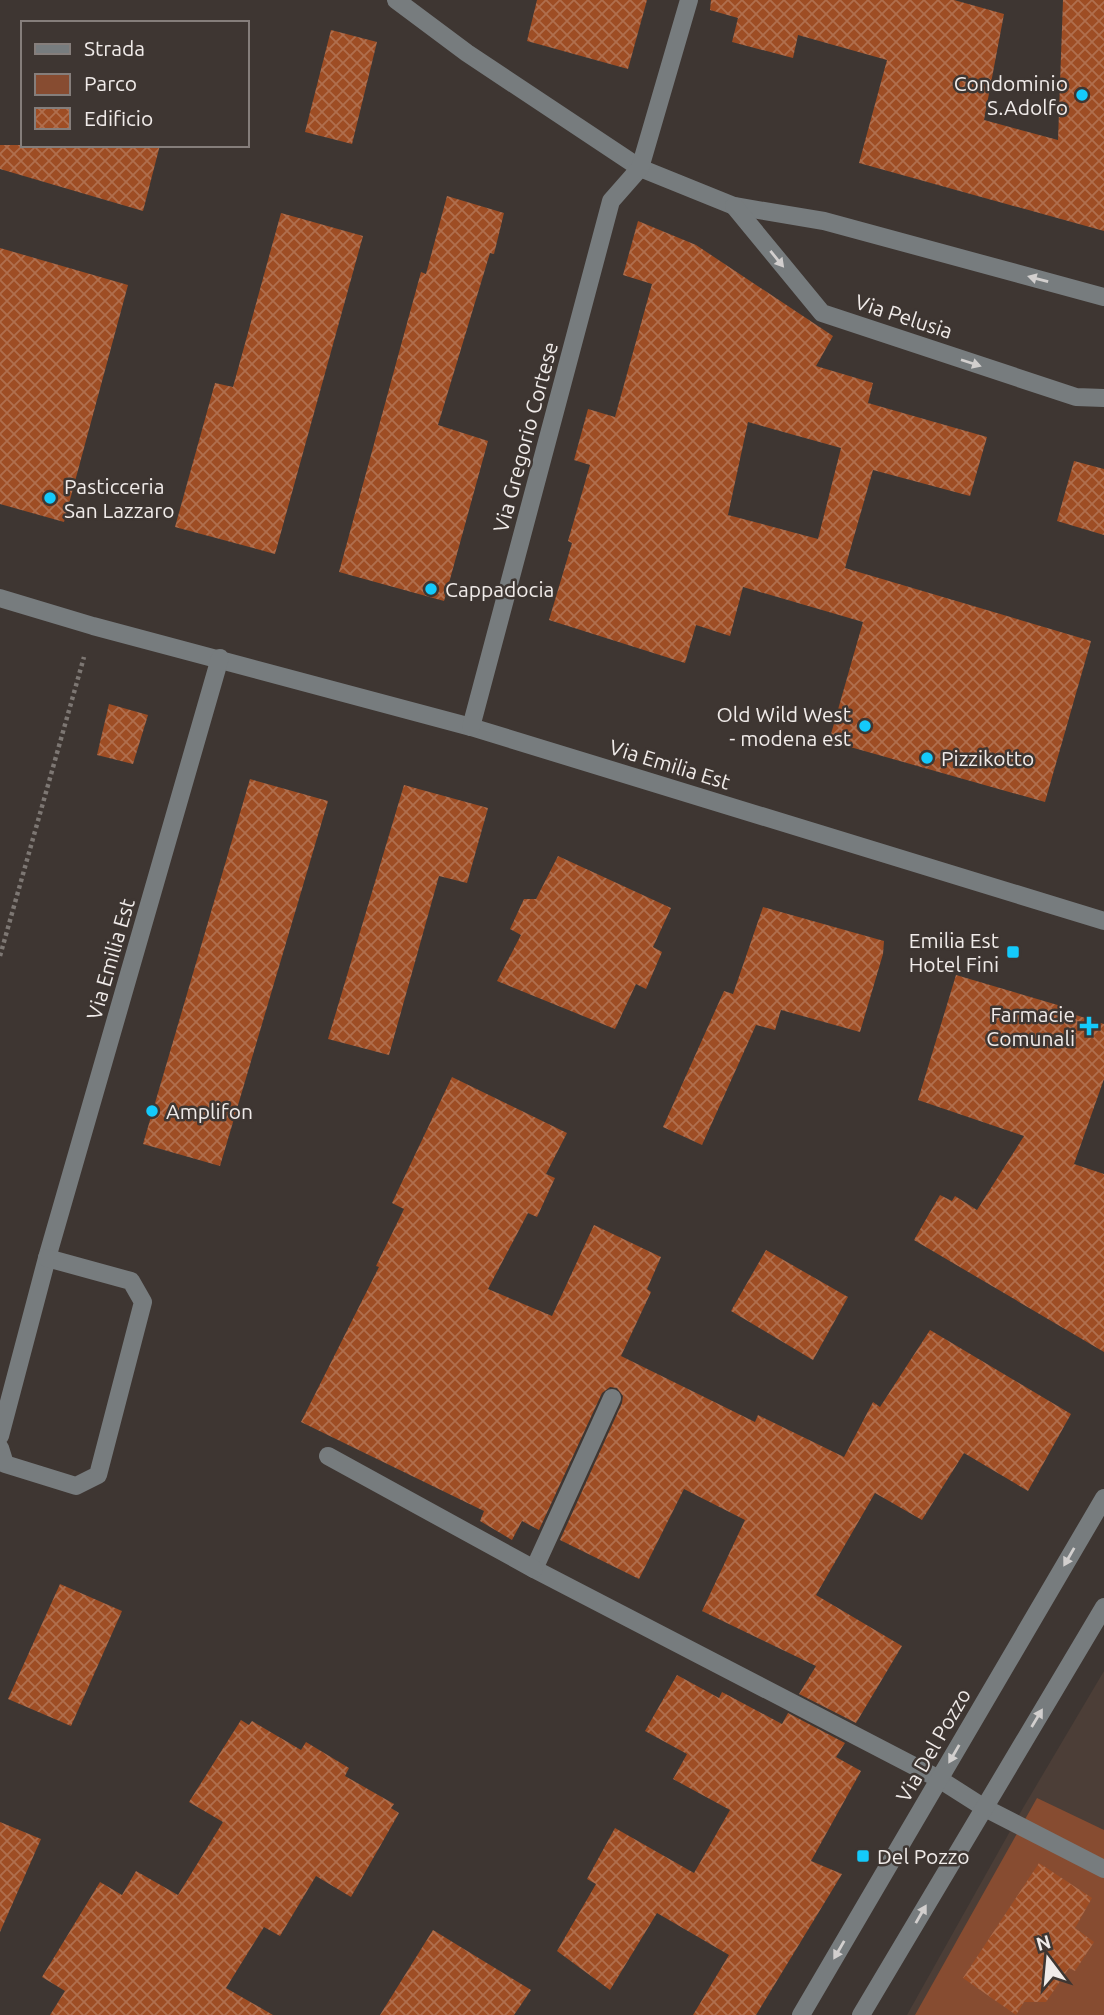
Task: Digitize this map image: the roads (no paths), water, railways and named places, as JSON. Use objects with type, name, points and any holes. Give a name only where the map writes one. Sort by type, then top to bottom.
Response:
[{"type":"street","name":"Via Pelusia","points":[[396,0],[467,53],[640,168],[734,206],[824,221],[1104,297]]},
{"type":"street","points":[[640,168],[689,0]]},
{"type":"street","name":"Via Gregorio Cortese","points":[[471,727],[611,201],[640,168]]},
{"type":"street","name":"Via Pelusia","points":[[734,206],[822,313],[1076,397],[1104,398]]},
{"type":"street","name":"Via Emilia Est","points":[[0,598],[93,626],[471,727],[1104,921]]},
{"type":"street","name":"Via Emilia Est","points":[[0,1436],[47,1258],[220,658]]},
{"type":"street","points":[[0,1448],[5,1464],[76,1486],[98,1475],[143,1301],[131,1281],[47,1258]]},
{"type":"street","points":[[534,1569],[612,1398]]},
{"type":"street","name":"Via Del Pozzo","points":[[328,1456],[534,1569],[939,1779],[984,1807],[1104,1869]]},
{"type":"street","name":"Via Del Pozzo","points":[[801,2015],[1104,1499]]},
{"type":"street","points":[[861,2015],[1104,1606]]},
{"type":"place","name":"Condominio S.Adolfo","points":[[1082,95]]},
{"type":"place","name":"Pasticceria San Lazzaro","points":[[50,498]]},
{"type":"place","name":"Cappadocia","points":[[431,589]]},
{"type":"place","name":"Old Wild West - modena est","points":[[865,726]]},
{"type":"place","name":"Pizzikotto","points":[[927,758]]},
{"type":"place","name":"Emilia Est Hotel Fini","points":[[1013,952]]},
{"type":"place","name":"Farmacie Comunali","points":[[1089,1026]]},
{"type":"place","name":"Amplifon","points":[[152,1111]]},
{"type":"place","name":"Del Pozzo","points":[[863,1856]]}]
